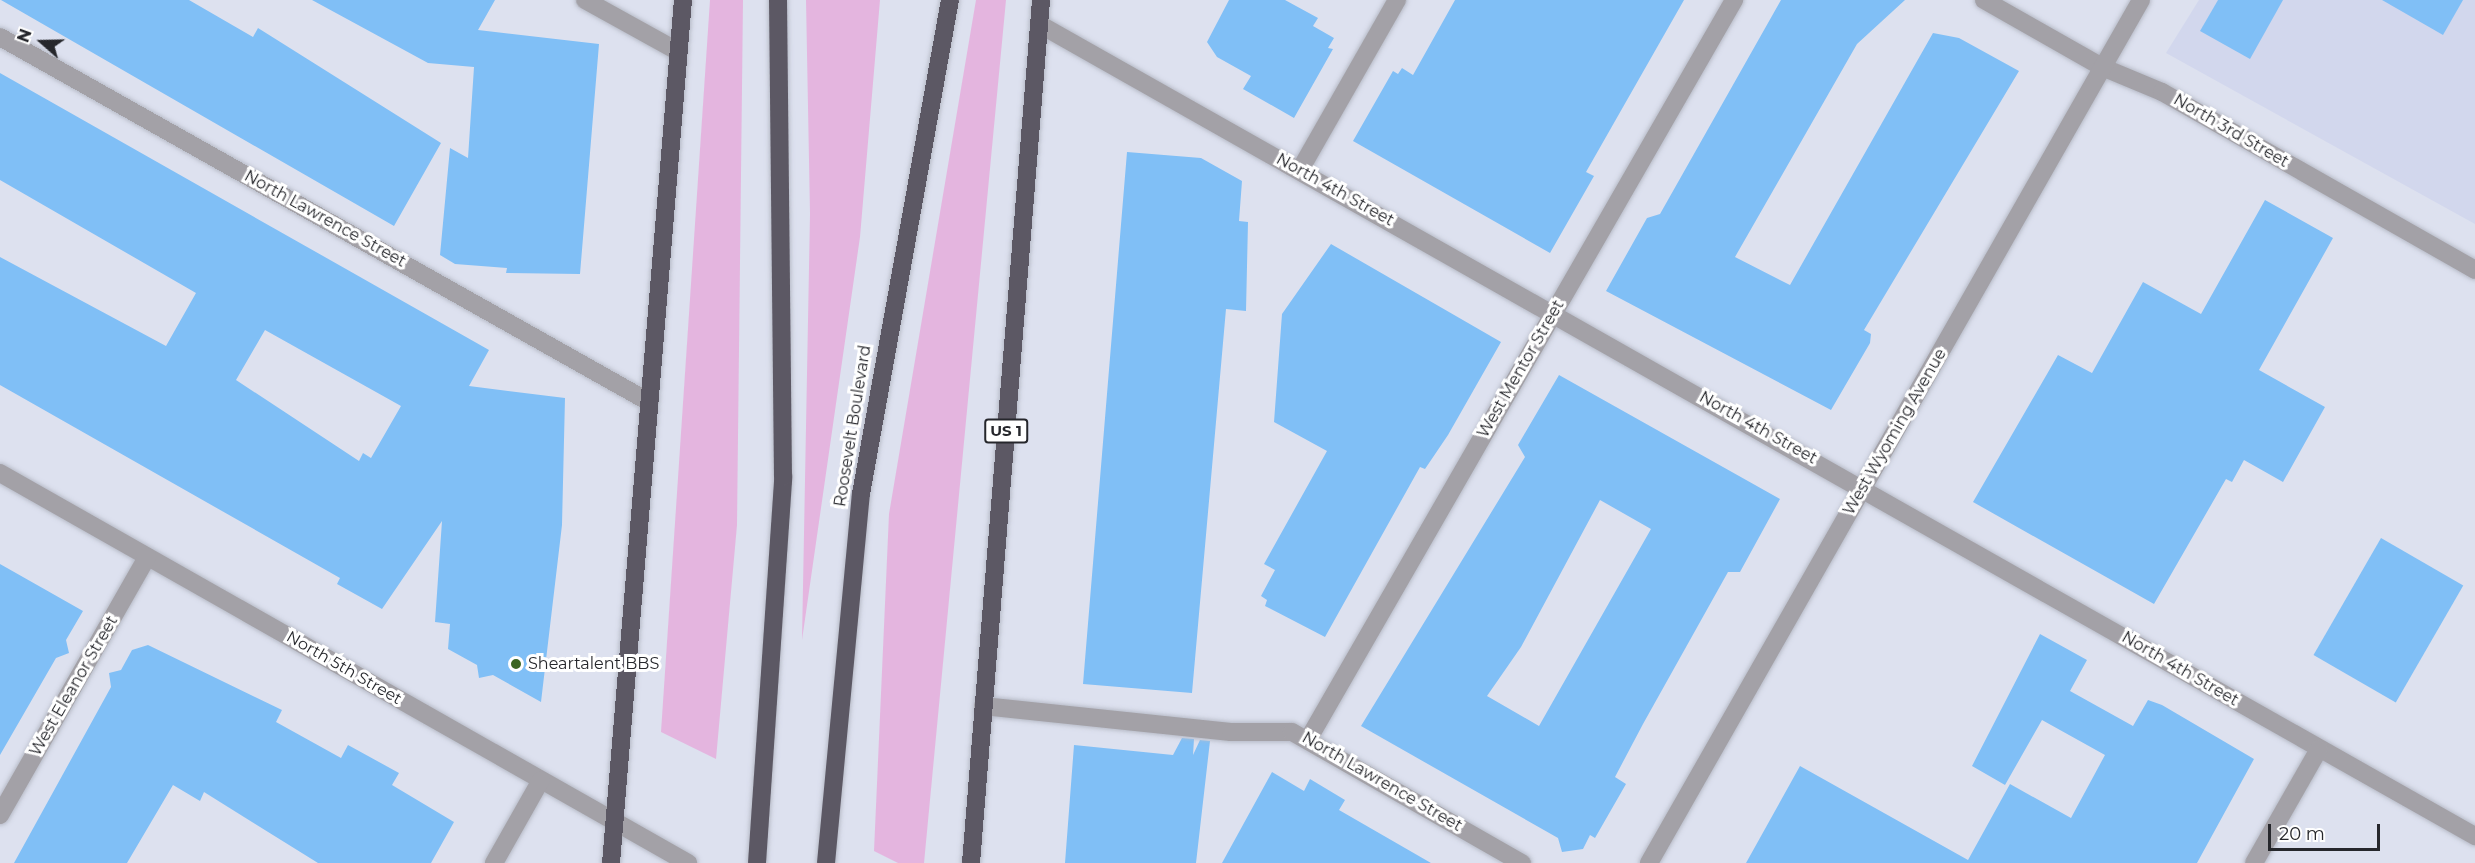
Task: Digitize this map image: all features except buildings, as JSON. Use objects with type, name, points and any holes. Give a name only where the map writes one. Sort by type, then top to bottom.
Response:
[{"type":"highway","points":[[611,863],[683,0]]},
{"type":"highway","points":[[757,863],[766,758],[783,477],[778,0]]},
{"type":"highway","name":"Roosevelt Boulevard","points":[[826,863],[861,494],[950,0]]},
{"type":"highway","name":"US 1","points":[[970,863],[1041,0]]},
{"type":"street","points":[[585,0],[679,52]]},
{"type":"street","points":[[1300,170],[1397,0]]},
{"type":"street","name":"West Mentor Street","points":[[1309,738],[1734,0]]},
{"type":"street","name":"North 3rd Street","points":[[1984,0],[2102,67],[2162,92],[2475,270]]},
{"type":"street","name":"West Wyoming Avenue","points":[[1649,863],[2141,0]]},
{"type":"street","name":"North 4th Street","points":[[1039,24],[1863,487],[2475,836]]},
{"type":"street","name":"North Lawrence Street","points":[[0,37],[649,402]]},
{"type":"street","name":"North 5th Street","points":[[0,473],[687,863]]},
{"type":"street","name":"West Eleanor Street","points":[[0,815],[147,556]]},
{"type":"street","name":"North Lawrence Street","points":[[983,706],[1232,732],[1275,729],[1309,738],[1522,863]]},
{"type":"street","points":[[2254,863],[2319,749]]},
{"type":"street","points":[[494,863],[541,780]]},
{"type":"shaded area","points":[[710,0],[743,0],[737,525],[716,759],[661,732]]},
{"type":"shaded area","points":[[806,0],[880,0],[860,237],[802,640],[810,214]]},
{"type":"shaded area","points":[[976,0],[1006,0],[924,863],[898,863],[874,851],[889,514]]},
{"type":"shaded area","points":[[2199,0],[2475,0],[2475,224],[2166,53]]},
{"type":"place","name":"Sheartalent BBS","points":[[516,664]]}]
